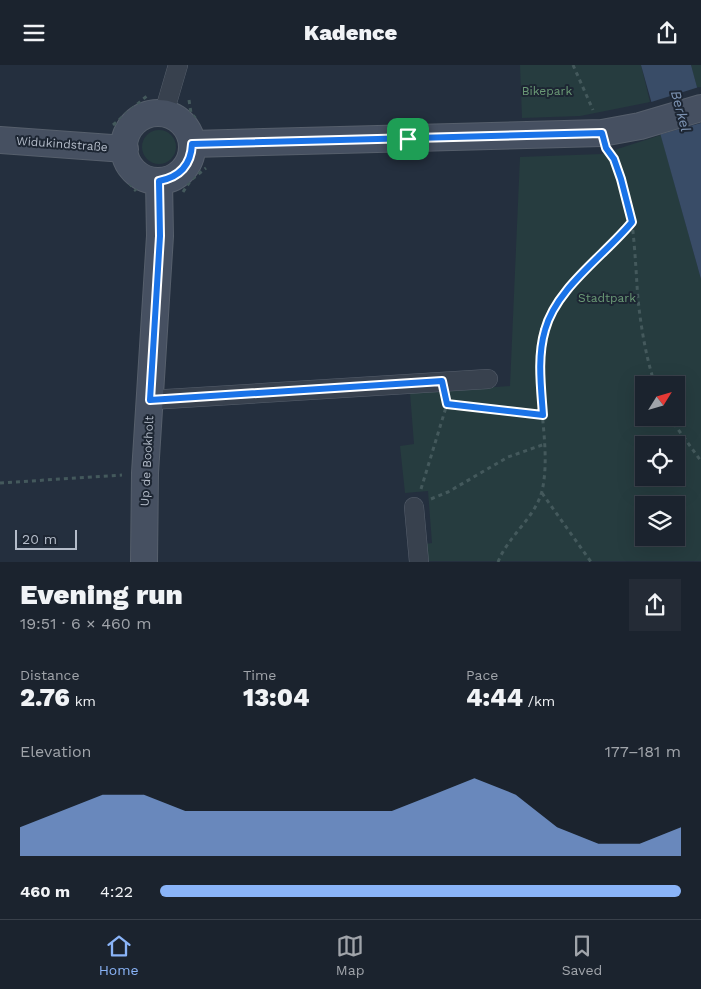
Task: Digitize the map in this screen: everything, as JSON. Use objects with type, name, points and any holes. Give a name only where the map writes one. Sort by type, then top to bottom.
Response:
[{"type":"street","points":[[164,113],[178,65]]},
{"type":"street","points":[[199,134],[189,162],[184,169],[177,175],[159,181],[140,175],[129,163],[119,159],[129,129],[136,122],[154,113],[164,113],[174,117],[183,124],[189,133],[199,134],[602,133],[640,126],[701,108]]},
{"type":"street","name":"Widukindstraße","points":[[0,140],[119,159]]},
{"type":"street","name":"Up de Bookholt","points":[[144,561],[145,473],[160,236],[159,181]]},
{"type":"street","points":[[150,400],[488,379]]},
{"type":"street","points":[[414,507],[419,561]]},
{"type":"path","points":[[573,65],[592,110],[600,119],[606,148],[614,159],[621,179],[632,222],[641,323],[653,376]]},
{"type":"path","points":[[108,125],[120,121],[147,97],[150,91]]},
{"type":"path","points":[[189,94],[190,113],[198,122],[199,134]]},
{"type":"path","points":[[119,159],[120,172],[140,198]]},
{"type":"path","points":[[498,561],[541,493],[545,473],[540,355],[545,329],[552,310],[632,222]]},
{"type":"path","points":[[414,507],[447,404],[442,381]]},
{"type":"path","points":[[447,404],[543,415]]},
{"type":"path","points":[[676,426],[701,461]]},
{"type":"path","points":[[438,496],[508,457],[544,444]]},
{"type":"path","points":[[0,483],[145,473]]},
{"type":"path","points":[[541,493],[591,561]]},
{"type":"green space","name":"Bikepark","points":[[520,65],[641,65],[650,102],[580,116],[522,118]]},
{"type":"green space","points":[[691,65],[701,65],[701,87],[697,88]]},
{"type":"green space","points":[[159,130],[171,135],[176,147],[171,159],[159,164],[147,159],[142,147],[147,135]]},
{"type":"green space","name":"Stadtpark","points":[[661,135],[701,279],[701,561],[427,561],[425,544],[432,543],[428,491],[405,493],[400,446],[414,444],[410,393],[510,386],[520,157],[602,154]]},
{"type":"water","name":"Berkel","points":[[641,65],[691,65],[701,102],[701,279]]},
{"type":"pier","points":[[699,87],[701,123],[658,135],[648,103]]},
{"type":"route","points":[[602,133],[606,148],[614,159],[621,179],[632,222],[620,237],[589,267],[552,310],[545,329],[540,355],[543,415],[447,404],[442,381],[150,400],[160,236],[161,192],[159,181],[177,175],[184,169],[192,153],[192,144],[408,139],[602,133]]}]
